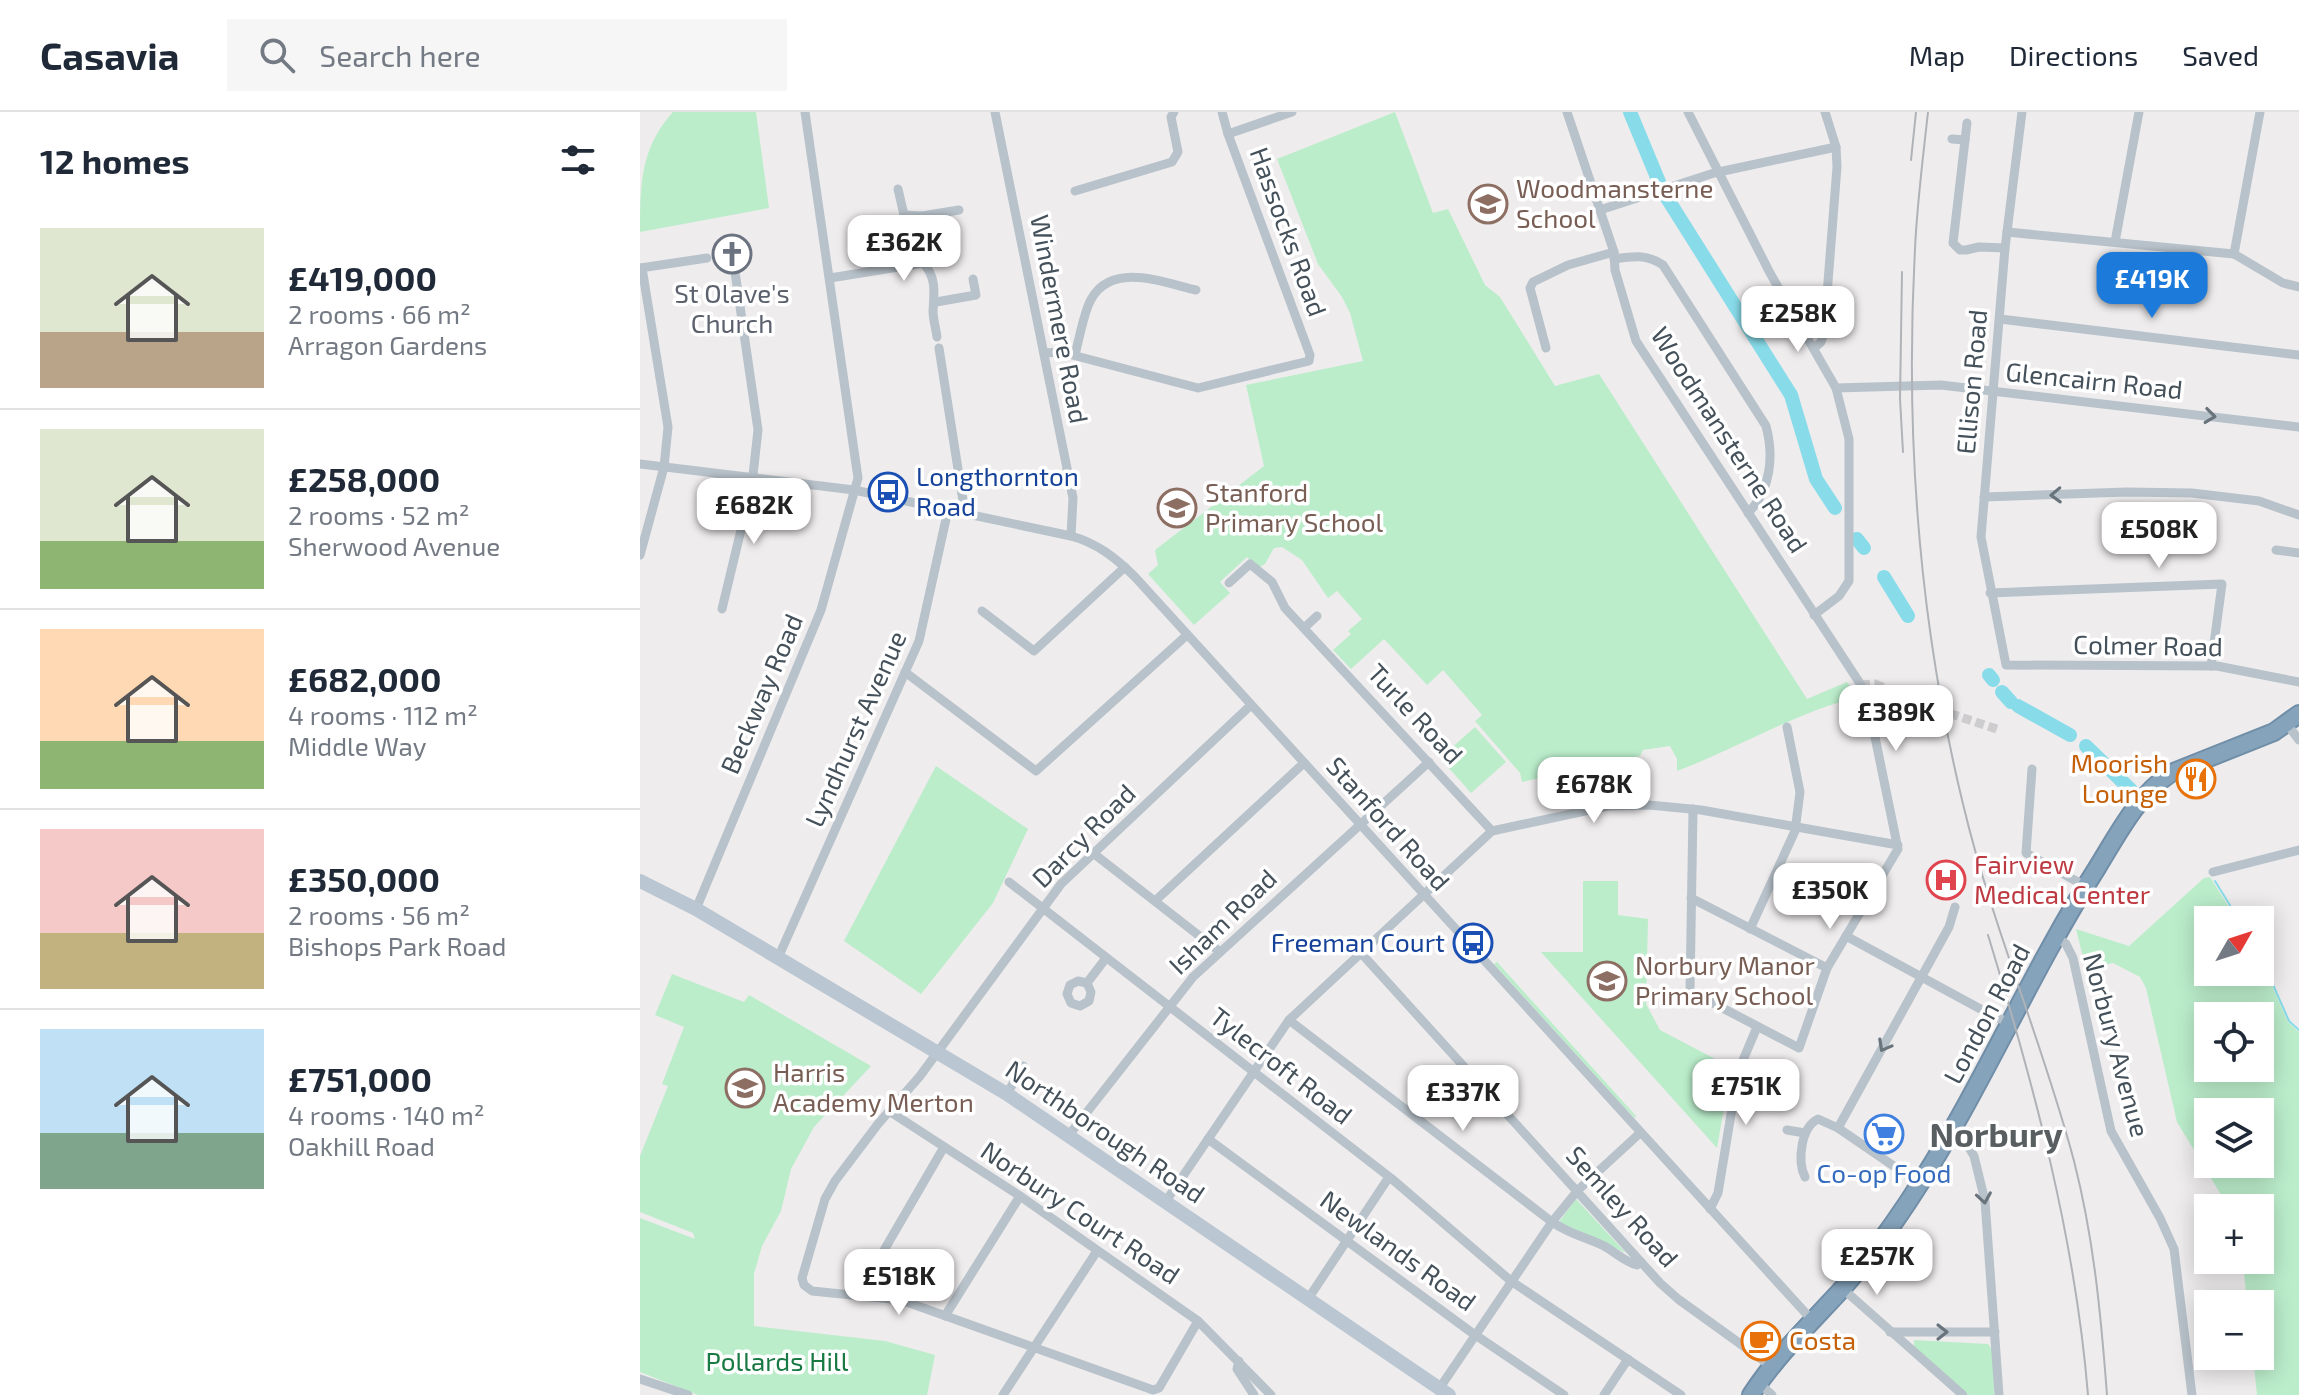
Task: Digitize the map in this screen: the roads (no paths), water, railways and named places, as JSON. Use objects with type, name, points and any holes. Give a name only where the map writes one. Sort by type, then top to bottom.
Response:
[{"type":"highway","name":"London Road","points":[[1755,1389],[1811,1319],[1842,1288],[1920,1184],[2085,886],[2140,800],[2157,782],[2171,773],[2274,732],[2293,719]]},
{"type":"street","points":[[805,112],[857,467],[854,490]]},
{"type":"street","name":"Windermere Road","points":[[995,112],[1074,503],[1071,536]]},
{"type":"street","points":[[1075,191],[1172,162],[1178,152],[1171,117],[1174,112]]},
{"type":"street","name":"Hassocks Road","points":[[1075,355],[1198,388],[1309,361],[1310,355],[1222,112]]},
{"type":"street","points":[[1228,134],[1292,112]]},
{"type":"street","name":"Woodmansterne Road","points":[[1567,112],[1614,256],[1636,341],[1861,685],[1868,703],[1898,845]]},
{"type":"street","points":[[1688,112],[1770,273],[1836,388],[1849,439],[1849,581],[1836,599],[1814,615]]},
{"type":"street","points":[[1814,348],[1821,342],[1824,333],[1837,167],[1836,147],[1825,112]]},
{"type":"street","name":"Ellison Road","points":[[2003,655],[1981,544],[2005,248],[2022,112]]},
{"type":"street","points":[[2115,242],[2139,112]]},
{"type":"street","points":[[2234,254],[2260,112]]},
{"type":"street","points":[[1967,123],[1953,243],[1960,250],[2005,248]]},
{"type":"street","points":[[1952,139],[1965,140]]},
{"type":"street","points":[[1600,210],[1719,172],[1836,147]]},
{"type":"street","points":[[898,189],[904,215],[922,216],[959,210]]},
{"type":"street","points":[[922,216],[927,247],[923,263]]},
{"type":"street","points":[[2007,232],[2234,254],[2283,283],[2299,287]]},
{"type":"street","points":[[1546,348],[1530,288],[1533,282],[1568,265],[1614,256],[1648,257],[1663,265],[1766,426],[1771,444],[1767,480],[1758,501],[1748,513]]},
{"type":"street","points":[[640,555],[664,467],[668,419],[641,268],[707,258]]},
{"type":"street","points":[[830,278],[923,263]]},
{"type":"street","points":[[923,263],[932,275],[937,337]]},
{"type":"street","points":[[722,609],[753,478],[758,425],[735,272]]},
{"type":"street","points":[[1044,353],[1075,355],[1089,303],[1110,282],[1133,275],[1196,290]]},
{"type":"street","points":[[936,302],[976,295],[973,279]]},
{"type":"street","points":[[2000,319],[2299,355]]},
{"type":"street","points":[[939,348],[963,501],[961,513]]},
{"type":"street","name":"Glencairn Road","points":[[1836,388],[1941,385],[2299,427]]},
{"type":"street","name":"Stanford Road","points":[[640,464],[854,490],[1071,536],[1095,545],[1125,567],[1811,1319]]},
{"type":"street","name":"Beckway Road","points":[[696,909],[821,610],[854,490]]},
{"type":"street","points":[[1984,497],[2192,493],[2259,501],[2299,515]]},
{"type":"street","name":"Lyndhurst Avenue","points":[[778,958],[922,633],[948,510]]},
{"type":"street","points":[[2276,550],[2299,553]]},
{"type":"street","name":"Turle Road","points":[[1229,583],[1250,564],[1272,582],[1283,606],[1492,831]]},
{"type":"street","points":[[982,611],[1034,651],[1125,567]]},
{"type":"street","points":[[1990,593],[2222,584],[2211,666]]},
{"type":"street","points":[[1304,628],[1317,616]]},
{"type":"street","points":[[905,672],[1036,771],[1187,635]]},
{"type":"street","name":"Colmer Road","points":[[2003,655],[2008,667],[2211,666],[2299,682]]},
{"type":"street","name":"Darcy Road","points":[[858,1295],[812,1291],[804,1285],[802,1274],[831,1187],[920,1076],[1065,879],[1251,705]]},
{"type":"street","points":[[2293,719],[2299,740]]},
{"type":"street","points":[[1750,929],[1796,827],[1800,792],[1787,727]]},
{"type":"street","name":"Isham Road","points":[[1069,1135],[1193,977],[1429,762]]},
{"type":"street","points":[[1155,901],[1304,763]]},
{"type":"street","points":[[2032,769],[2026,853],[2085,886]]},
{"type":"street","points":[[1166,1201],[1289,1020],[1492,831],[1615,805],[1693,809],[1898,845],[1895,855],[1827,968],[1799,1048],[1690,991],[1693,809]]},
{"type":"street","points":[[2213,872],[2299,850]]},
{"type":"street","points":[[1093,853],[1220,952]]},
{"type":"street","name":"Northborough Road","points":[[640,881],[696,909],[1007,1094],[1444,1392]]},
{"type":"street","name":"Tylecroft Road","points":[[1009,882],[1389,1177],[1511,1281],[1681,1395]]},
{"type":"street","points":[[1691,898],[1827,968]]},
{"type":"street","points":[[1838,1128],[1949,927],[1955,907]]},
{"type":"street","points":[[1846,936],[2010,1022]]},
{"type":"street","name":"Norbury Avenue","points":[[2056,937],[2066,944],[2073,958],[2111,1131],[2174,1249],[2192,1395]]},
{"type":"street","name":"Semley Road","points":[[1361,953],[1672,1294],[1771,1366]]},
{"type":"street","points":[[1087,983],[1106,958]]},
{"type":"street","points":[[1289,1020],[1552,1222],[1572,1235],[1603,1246],[1629,1263],[1637,1265],[1641,1262]]},
{"type":"street","points":[[1710,1209],[1718,1193],[1738,1072],[1757,1027]]},
{"type":"street","points":[[1007,1094],[1023,1066]]},
{"type":"street","name":"Norbury Court Road","points":[[889,1111],[1020,1196],[1198,1321],[1271,1395]]},
{"type":"street","points":[[1805,1177],[1801,1169],[1805,1133],[1812,1121],[1818,1119],[1838,1128],[1920,1184]]},
{"type":"street","points":[[1953,1129],[1971,1149],[1982,1182],[1988,1220],[1999,1395]]},
{"type":"street","points":[[1787,1130],[1805,1133]]},
{"type":"street","points":[[1444,1392],[1475,1335],[1552,1222],[1578,1190],[1640,1133]]},
{"type":"street","name":"Newlands Road","points":[[1208,1139],[1475,1335],[1564,1395]]},
{"type":"street","points":[[944,1147],[858,1295],[896,1298],[1035,1350],[1155,1390],[1198,1321]]},
{"type":"street","points":[[1308,1299],[1389,1177]]},
{"type":"street","points":[[945,1316],[1020,1196]]},
{"type":"street","points":[[1003,1395],[1097,1251]]},
{"type":"street","points":[[1842,1288],[1963,1395]]},
{"type":"street","points":[[1890,1332],[1995,1332]]},
{"type":"street","points":[[1604,1395],[1628,1359]]},
{"type":"street","name":"Norbury Court Road","points":[[1239,1361],[1237,1369],[1254,1395]]},
{"type":"street","points":[[640,1379],[688,1395]]},
{"type":"street","points":[[1755,1389],[1772,1395]]},
{"type":"waterway","points":[[1630,112],[1659,182]]},
{"type":"waterway","points":[[1667,198],[1791,395],[1816,479],[1835,508]]},
{"type":"waterway","points":[[1857,539],[1864,548]]},
{"type":"waterway","points":[[1884,577],[1908,616]]},
{"type":"waterway","points":[[1989,675],[1993,680]]},
{"type":"waterway","points":[[2002,692],[2011,702]]},
{"type":"waterway","points":[[2018,706],[2070,735]]},
{"type":"waterway","points":[[2086,746],[2131,790]]},
{"type":"waterway","points":[[2215,881],[2230,906]]},
{"type":"waterway","points":[[2274,986],[2289,1021],[2299,1030]]},
{"type":"tunnel","points":[[1861,685],[1875,684],[1930,707],[2000,730]]},
{"type":"railway","points":[[1911,160],[1916,112]]},
{"type":"railway","points":[[1928,112],[1917,215],[1912,319],[1914,459],[1926,598],[1948,736],[1963,804],[2002,939],[2061,1116],[2081,1190],[2096,1278],[2107,1395]]},
{"type":"railway","points":[[1902,272],[1900,399],[1903,452]]},
{"type":"railway","points":[[1988,935],[2021,1048],[2063,1220],[2082,1336],[2088,1395]]},
{"type":"place","name":"Woodmansterne School","points":[[1488,204]]},
{"type":"place","name":"St Olave's Church","points":[[732,254]]},
{"type":"place","name":"Longthornton Road","points":[[888,492]]},
{"type":"place","name":"Stanford Primary School","points":[[1177,508]]},
{"type":"place","name":"Moorish Lounge","points":[[2196,779]]},
{"type":"place","name":"Fairview Medical Center","points":[[1946,880]]},
{"type":"place","name":"Freeman Court","points":[[1473,943]]},
{"type":"place","name":"Norbury Manor Primary School","points":[[1607,981]]},
{"type":"place","name":"Harris Academy Merton","points":[[745,1088]]},
{"type":"place","name":"Co-op Food","points":[[1884,1134]]},
{"type":"place","name":"Costa","points":[[1761,1341]]},
{"type":"district","name":"Norbury","points":[[1996,1135]]},
{"type":"park label","name":"Pollards Hill","points":[[777,1362]]}]
